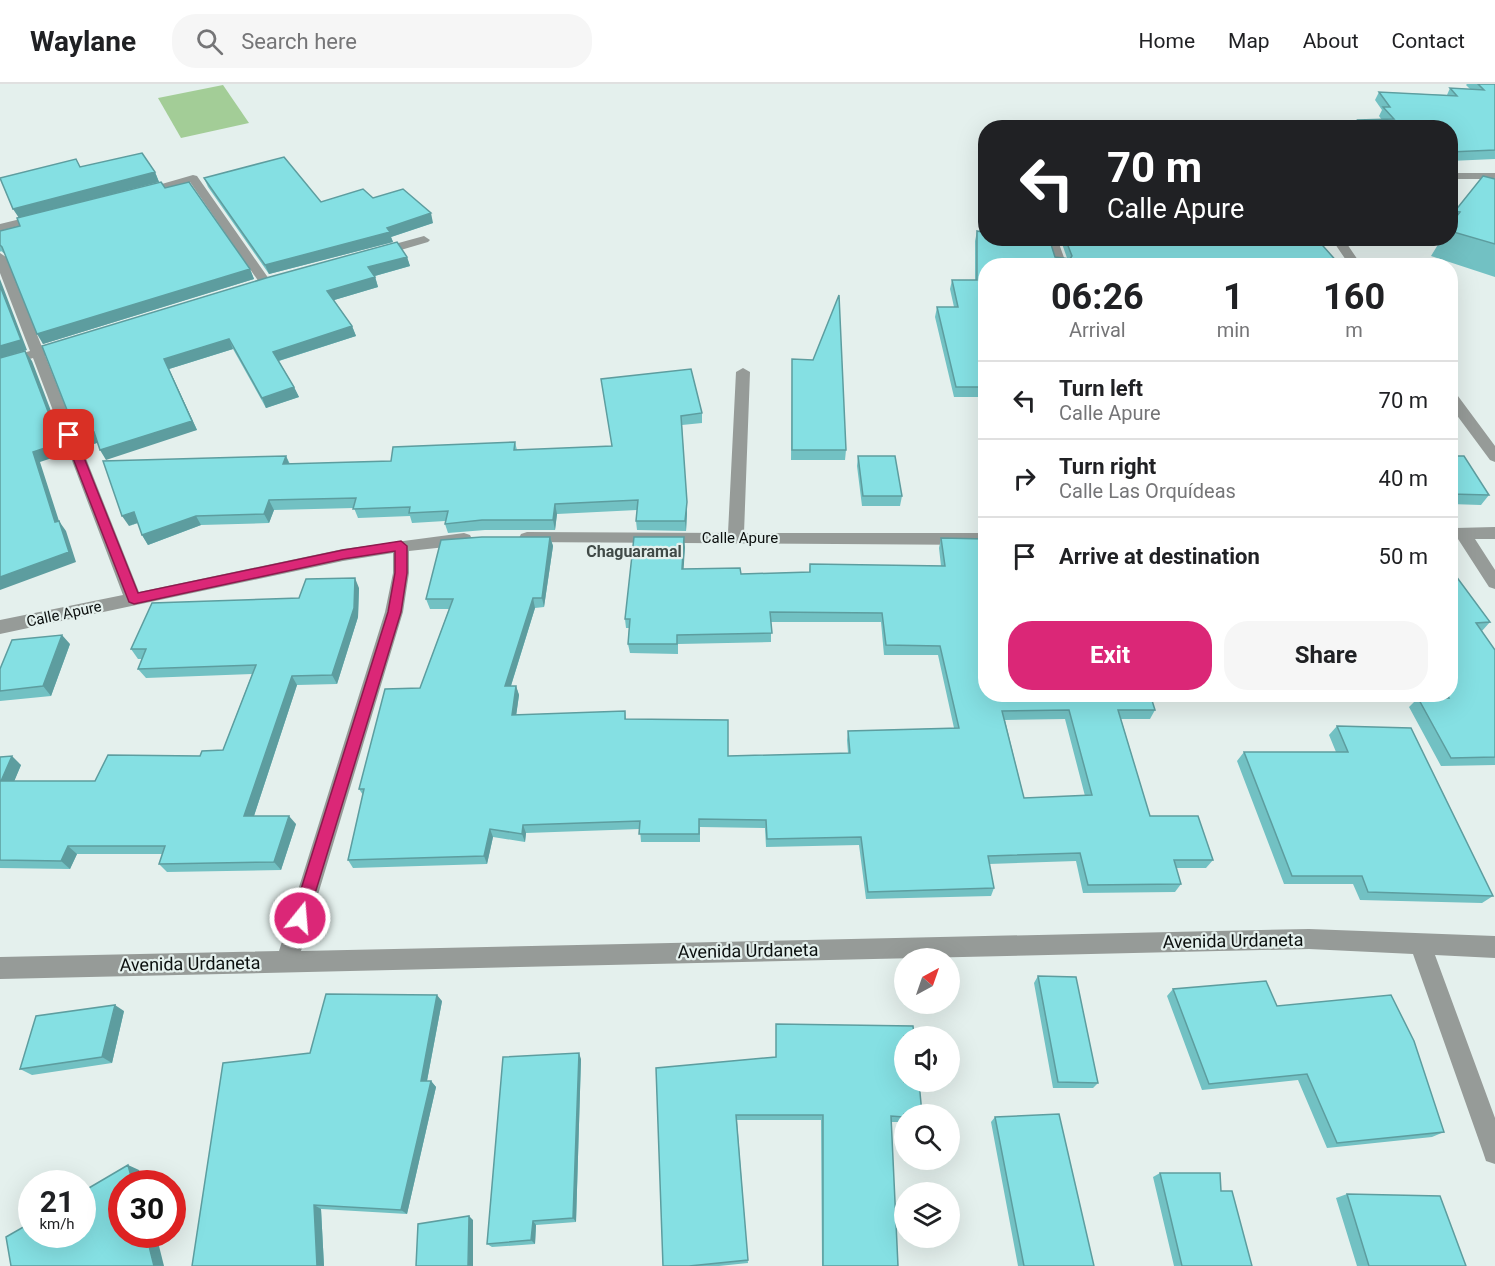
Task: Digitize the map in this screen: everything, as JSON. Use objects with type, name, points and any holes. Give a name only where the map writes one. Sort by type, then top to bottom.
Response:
[{"type":"street","points":[[1458,176],[1495,176]]},
{"type":"street","points":[[125,196],[193,178],[265,282]]},
{"type":"street","points":[[0,228],[57,213]]},
{"type":"street","points":[[367,255],[424,240]]},
{"type":"street","points":[[0,257],[134,599]]},
{"type":"street","points":[[0,364],[83,338]]},
{"type":"street","points":[[736,538],[743,372]]},
{"type":"street","points":[[1458,406],[1495,457]]},
{"type":"street","points":[[1458,534],[1495,533]]},
{"type":"street","points":[[1458,535],[1495,583]]},
{"type":"street","name":"Calle Apure","points":[[0,627],[343,555],[401,546],[485,538]]},
{"type":"street","name":"Calle Apure","points":[[509,538],[978,539]]},
{"type":"street","points":[[287,962],[394,612],[401,573],[401,546]]},
{"type":"street","name":"Avenida Urdaneta","points":[[0,968],[1309,939],[1495,947]]},
{"type":"street","points":[[1420,944],[1495,1152]]},
{"type":"green space","points":[[223,85],[249,123],[181,138],[158,98]]},
{"type":"building","points":[[1478,84],[1495,84],[1495,150],[1458,152],[1458,120],[1358,120],[1394,119],[1383,107],[1390,107],[1379,92],[1457,96],[1450,88],[1484,90]]},
{"type":"building","points":[[142,153],[155,172],[13,209],[0,178],[76,159],[80,167]]},
{"type":"building","points":[[284,157],[321,202],[363,189],[373,198],[403,189],[431,213],[387,228],[390,232],[265,265],[204,178]]},
{"type":"building","points":[[1483,176],[1495,179],[1495,244],[1458,233],[1460,212],[1458,207]]},
{"type":"building","points":[[161,182],[165,188],[189,182],[250,269],[37,334],[0,245],[0,231],[20,226],[17,218]]},
{"type":"building","points":[[977,231],[978,246],[1052,246],[1055,257],[1062,258],[978,258],[978,387],[956,387],[937,307],[958,307],[952,280],[977,280]]},
{"type":"building","points":[[397,242],[407,257],[368,267],[375,277],[327,291],[352,326],[273,352],[294,387],[262,398],[229,339],[164,359],[192,421],[100,450],[94,432],[78,438],[42,346],[266,278]]},
{"type":"building","points":[[1068,246],[1323,246],[1334,258],[1071,258]]},
{"type":"building","points":[[0,286],[21,340],[0,346]]},
{"type":"building","points":[[839,295],[846,450],[792,450],[792,359],[813,360]]},
{"type":"building","points":[[25,351],[60,443],[33,452],[55,522],[59,521],[69,552],[0,577],[0,358]]},
{"type":"building","points":[[691,369],[702,413],[681,416],[687,502],[685,521],[636,521],[638,500],[555,504],[553,520],[482,520],[445,524],[448,511],[409,513],[410,507],[353,509],[356,498],[269,500],[264,514],[196,516],[142,535],[134,512],[122,516],[103,461],[286,456],[283,464],[391,461],[393,447],[515,442],[514,450],[612,446],[601,379]]},
{"type":"building","points":[[858,456],[895,456],[902,496],[863,496]]},
{"type":"building","points":[[1458,456],[1464,456],[1489,495],[1458,494]]},
{"type":"building","points":[[482,537],[550,537],[542,598],[533,598],[505,686],[516,686],[512,715],[625,711],[625,719],[728,720],[728,756],[850,753],[848,731],[959,728],[940,646],[886,645],[882,613],[770,612],[772,633],[677,635],[677,644],[628,644],[630,619],[625,619],[634,537],[684,537],[682,569],[740,568],[741,574],[810,572],[810,564],[945,566],[941,538],[978,539],[978,702],[1152,702],[1155,710],[1118,710],[1150,816],[1198,816],[1213,860],[1174,860],[1181,884],[1088,885],[1080,853],[988,856],[994,888],[868,892],[861,837],[767,839],[766,820],[699,819],[699,834],[639,834],[640,821],[523,825],[522,834],[490,829],[484,856],[348,860],[364,789],[359,789],[385,689],[420,688],[453,599],[426,599],[441,540]],"holes":[[[1069,710],[1092,795],[1024,798],[1002,711]]]},
{"type":"building","points":[[355,578],[354,608],[332,675],[292,676],[244,816],[289,816],[274,862],[159,864],[165,846],[68,846],[61,861],[0,860],[0,757],[12,756],[1,781],[95,781],[108,755],[200,756],[202,751],[223,750],[256,665],[138,669],[146,649],[131,649],[152,603],[299,598],[306,579]]},
{"type":"building","points":[[1458,579],[1490,622],[1476,623],[1495,650],[1495,757],[1451,758],[1420,702],[1458,702]]},
{"type":"building","points":[[62,635],[43,686],[0,691],[0,669],[12,640]]},
{"type":"building","points":[[1337,726],[1411,728],[1493,896],[1368,892],[1362,876],[1292,876],[1244,752],[1348,752]]},
{"type":"building","points":[[1038,976],[1076,977],[1098,1083],[1058,1082]]},
{"type":"building","points":[[1266,981],[1277,1006],[1391,995],[1414,1041],[1444,1132],[1337,1143],[1307,1074],[1209,1084],[1173,989]]},
{"type":"building","points":[[326,994],[437,995],[421,1081],[431,1081],[401,1210],[314,1205],[317,1266],[192,1266],[223,1063],[310,1053]]},
{"type":"building","points":[[115,1005],[102,1057],[20,1069],[36,1016]]},
{"type":"building","points":[[776,1024],[913,1026],[894,1026],[894,1092],[920,1092],[921,1104],[894,1104],[894,1116],[891,1116],[894,1248],[897,1248],[898,1266],[823,1266],[823,1115],[736,1115],[748,1260],[689,1266],[663,1266],[656,1068],[776,1057]]},
{"type":"building","points":[[579,1053],[573,1218],[533,1221],[531,1240],[487,1244],[503,1057]]},
{"type":"building","points":[[1059,1114],[1094,1266],[1024,1266],[995,1117]]},
{"type":"building","points":[[128,1165],[129,1170],[119,1170]]},
{"type":"building","points":[[1160,1173],[1220,1173],[1221,1191],[1232,1191],[1252,1266],[1182,1266]]},
{"type":"building","points":[[108,1177],[108,1248],[150,1248],[154,1266],[11,1266],[6,1237],[18,1230],[18,1248],[96,1248],[96,1184]]},
{"type":"building","points":[[1347,1194],[1440,1196],[1466,1266],[1369,1266]]},
{"type":"building","points":[[469,1216],[468,1266],[416,1266],[418,1224]]},
{"type":"district","name":"Chaguaramal","points":[[634,551]]},
{"type":"route","points":[[69,435],[134,599],[343,555],[401,546],[401,573],[394,612],[300,918]]}]
